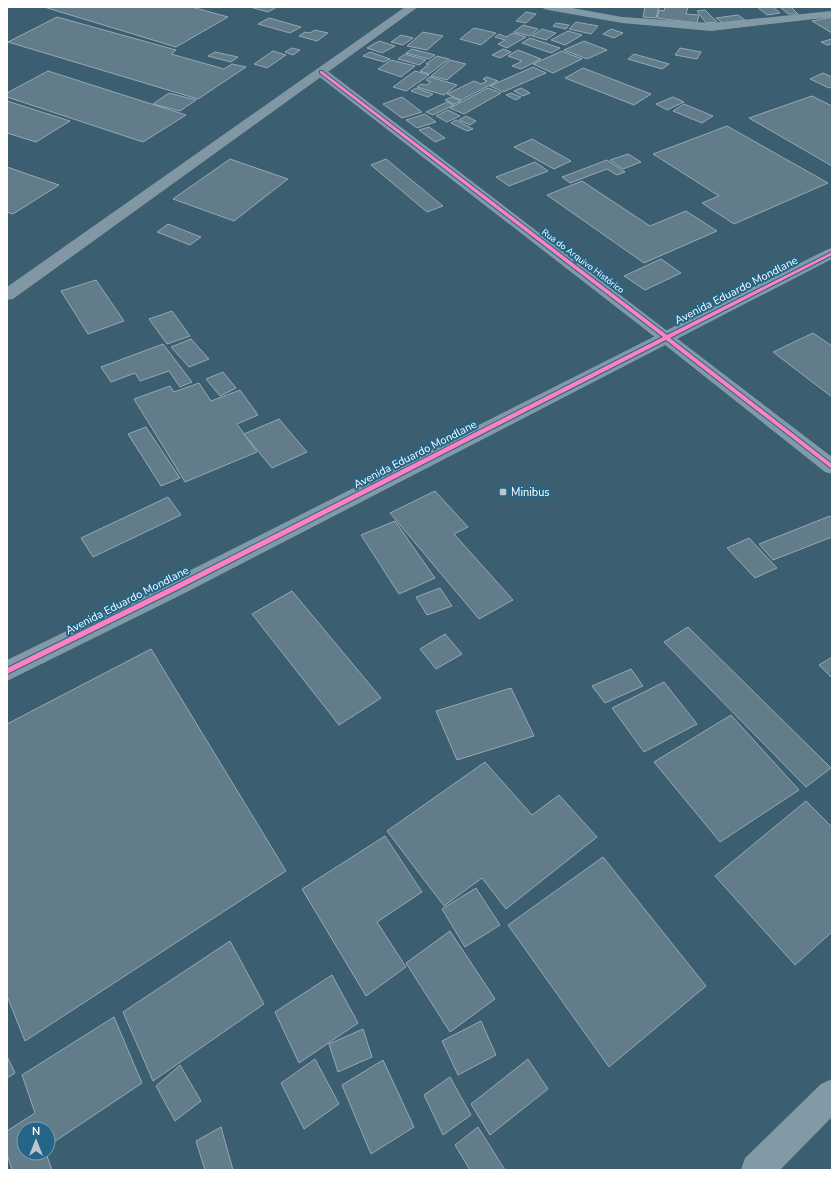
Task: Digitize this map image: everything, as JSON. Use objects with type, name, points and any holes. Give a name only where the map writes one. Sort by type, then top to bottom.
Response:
[{"type":"main road","points":[[7,296],[412,7]]},
{"type":"street","points":[[548,7],[622,20],[711,27],[832,14]]},
{"type":"street","points":[[622,20],[634,11]]},
{"type":"street","name":"Rua do Arquivo Histórico","points":[[321,72],[666,337],[832,467]]},
{"type":"street","name":"Avenida Eduardo Mondlane","points":[[7,671],[175,588],[832,253]]},
{"type":"street","points":[[757,1170],[832,1094]]},
{"type":"building","points":[[44,7],[192,7],[228,17],[176,47]]},
{"type":"building","points":[[250,7],[277,7],[268,12]]},
{"type":"building","points":[[645,7],[659,7],[656,18],[643,17]]},
{"type":"building","points":[[665,7],[688,7],[686,14],[699,15],[697,23],[657,18],[659,10],[664,11]]},
{"type":"building","points":[[757,7],[773,7],[780,13],[767,15]]},
{"type":"building","points":[[780,7],[791,7],[798,14],[788,14]]},
{"type":"building","points":[[705,10],[717,22],[706,23],[697,11]]},
{"type":"building","points":[[526,12],[536,14],[526,23],[516,21]]},
{"type":"building","points":[[738,15],[745,20],[724,24],[716,18]]},
{"type":"building","points":[[57,17],[176,50],[171,54],[224,69],[232,64],[246,67],[198,99],[8,42]]},
{"type":"building","points":[[832,17],[832,33],[812,21]]},
{"type":"building","points":[[269,18],[301,27],[290,33],[258,24]]},
{"type":"building","points":[[576,22],[598,26],[591,34],[569,29]]},
{"type":"building","points":[[556,23],[569,25],[566,29],[553,26]]},
{"type":"building","points":[[523,25],[538,29],[530,36],[514,32]]},
{"type":"building","points":[[474,28],[496,33],[481,45],[460,39]]},
{"type":"building","points":[[542,29],[556,33],[546,40],[532,36]]},
{"type":"building","points":[[611,29],[623,33],[614,38],[603,34]]},
{"type":"building","points":[[315,30],[328,33],[317,41],[299,36],[305,32],[310,33]]},
{"type":"building","points":[[568,31],[582,35],[565,45],[551,40]]},
{"type":"building","points":[[423,32],[443,36],[427,50],[407,46]]},
{"type":"building","points":[[513,33],[526,37],[507,48],[498,44],[505,40],[495,37],[499,34],[506,37]]},
{"type":"building","points":[[401,35],[413,38],[403,45],[391,42]]},
{"type":"building","points":[[530,38],[560,48],[551,53],[522,43]]},
{"type":"building","points":[[832,39],[832,44],[827,45],[821,42]]},
{"type":"building","points":[[379,41],[395,46],[382,53],[367,48]]},
{"type":"building","points":[[584,41],[607,50],[587,59],[564,50]]},
{"type":"building","points":[[292,48],[300,50],[293,55],[285,52]]},
{"type":"building","points":[[680,48],[701,52],[697,59],[675,55]]},
{"type":"building","points":[[412,49],[435,55],[429,59],[406,53]]},
{"type":"building","points":[[503,49],[511,52],[500,58],[492,55]]},
{"type":"building","points":[[518,50],[541,59],[521,69],[512,66],[522,61],[508,56]]},
{"type":"building","points":[[273,51],[286,55],[267,68],[254,64]]},
{"type":"building","points":[[562,51],[582,59],[553,73],[533,64]]},
{"type":"building","points":[[215,52],[238,57],[231,62],[208,56]]},
{"type":"building","points":[[370,52],[390,59],[384,62],[363,56]]},
{"type":"building","points":[[405,54],[426,60],[419,65],[398,59]]},
{"type":"building","points":[[634,54],[669,64],[662,69],[628,59]]},
{"type":"building","points":[[437,56],[449,59],[429,74],[420,71],[429,64],[426,64]]},
{"type":"building","points":[[391,60],[415,66],[401,77],[378,69]]},
{"type":"building","points":[[450,60],[466,64],[447,80],[431,76]]},
{"type":"building","points":[[533,67],[546,73],[503,92],[490,86]]},
{"type":"building","points":[[583,68],[651,94],[634,105],[565,78]]},
{"type":"building","points":[[48,71],[186,115],[143,142],[7,97],[7,93]]},
{"type":"building","points":[[415,71],[429,75],[406,91],[393,87]]},
{"type":"building","points":[[823,73],[832,77],[832,87],[829,88],[810,79]]},
{"type":"building","points":[[430,77],[457,85],[444,95],[417,87],[421,84],[426,85],[431,82],[426,80]]},
{"type":"building","points":[[487,77],[498,81],[461,100],[447,94],[474,81],[481,84],[487,81],[483,79]]},
{"type":"building","points":[[416,88],[433,94],[428,97],[411,91]]},
{"type":"building","points":[[488,88],[501,93],[464,114],[450,108]]},
{"type":"building","points":[[521,88],[530,93],[523,96],[514,91]]},
{"type":"building","points":[[169,93],[196,100],[180,111],[153,104]]},
{"type":"building","points":[[511,93],[521,97],[516,100],[506,95]]},
{"type":"building","points":[[812,96],[832,106],[832,166],[749,118]]},
{"type":"building","points":[[402,97],[422,112],[402,118],[383,104]]},
{"type":"building","points":[[451,97],[461,101],[454,104],[445,100]]},
{"type":"building","points":[[673,97],[684,102],[667,110],[656,104]]},
{"type":"building","points":[[7,101],[70,121],[36,142],[7,133]]},
{"type":"building","points":[[447,102],[454,105],[433,115],[426,112]]},
{"type":"building","points":[[684,104],[713,116],[702,123],[673,111]]},
{"type":"building","points":[[448,110],[460,116],[447,122],[436,116]]},
{"type":"building","points":[[425,114],[436,122],[417,128],[406,120]]},
{"type":"building","points":[[466,116],[476,121],[470,125],[459,120]]},
{"type":"building","points":[[456,120],[473,129],[467,131],[451,123]]},
{"type":"building","points":[[727,126],[828,183],[734,224],[702,203],[719,196],[653,154]]},
{"type":"building","points":[[429,127],[445,138],[435,142],[419,130]]},
{"type":"building","points":[[532,139],[571,161],[554,169],[514,147]]},
{"type":"building","points":[[628,154],[641,162],[623,169],[610,160]]},
{"type":"building","points":[[230,159],[288,179],[234,221],[173,199]]},
{"type":"building","points":[[386,159],[443,206],[427,212],[371,165]]},
{"type":"building","points":[[607,160],[625,172],[617,175],[607,169],[570,183],[562,177]]},
{"type":"building","points":[[535,162],[548,171],[509,186],[496,177]]},
{"type":"building","points":[[7,167],[59,185],[13,214],[7,212]]},
{"type":"building","points":[[582,181],[650,226],[686,211],[717,231],[644,263],[547,195]]},
{"type":"building","points":[[168,224],[201,237],[190,245],[157,232]]},
{"type":"building","points":[[661,259],[681,273],[645,290],[624,276]]},
{"type":"building","points":[[96,280],[124,321],[88,334],[61,291]]},
{"type":"building","points":[[172,311],[190,336],[167,344],[149,319]]},
{"type":"building","points":[[813,333],[832,346],[832,397],[773,352]]},
{"type":"building","points":[[191,339],[209,359],[189,367],[171,347]]},
{"type":"building","points":[[163,344],[192,382],[180,387],[169,371],[140,381],[135,373],[111,382],[101,367]]},
{"type":"building","points":[[223,372],[236,388],[220,396],[206,379]]},
{"type":"building","points":[[199,383],[211,401],[240,390],[258,415],[237,424],[257,452],[185,482],[134,399],[170,386],[174,392]]},
{"type":"building","points":[[279,419],[307,452],[272,468],[244,434]]},
{"type":"building","points":[[146,427],[180,478],[161,486],[128,434]]},
{"type":"building","points":[[435,491],[468,527],[454,534],[513,600],[479,619],[390,513]]},
{"type":"building","points":[[168,497],[181,515],[93,557],[81,538]]},
{"type":"building","points":[[830,516],[832,518],[832,537],[773,560],[759,544]]},
{"type":"building","points":[[395,521],[435,578],[399,594],[361,535]]},
{"type":"building","points":[[749,538],[777,568],[755,578],[727,548]]},
{"type":"building","points":[[440,588],[452,606],[427,615],[416,597]]},
{"type":"building","points":[[292,591],[381,698],[339,725],[252,614]]},
{"type":"building","points":[[688,627],[831,768],[806,787],[664,642]]},
{"type":"building","points":[[445,634],[462,654],[436,669],[420,649]]},
{"type":"building","points":[[151,649],[286,871],[25,1041],[7,996],[7,724]]},
{"type":"building","points":[[832,657],[832,678],[819,665]]},
{"type":"building","points":[[631,669],[643,686],[605,703],[592,686]]},
{"type":"building","points":[[664,682],[697,724],[644,752],[612,708]]},
{"type":"building","points":[[511,688],[534,736],[457,760],[436,711]]},
{"type":"building","points":[[731,715],[799,790],[720,842],[654,762]]},
{"type":"building","points":[[485,762],[532,815],[559,795],[597,837],[506,909],[482,878],[444,906],[387,831]]},
{"type":"building","points":[[806,801],[832,827],[832,932],[795,965],[715,876]]},
{"type":"building","points":[[385,836],[422,892],[377,922],[406,967],[366,996],[302,889]]},
{"type":"building","points":[[603,857],[706,986],[609,1067],[508,925]]},
{"type":"building","points":[[476,888],[500,925],[465,947],[442,909]]},
{"type":"building","points":[[450,931],[495,999],[450,1032],[406,963]]},
{"type":"building","points":[[230,941],[264,1004],[153,1081],[123,1012]]},
{"type":"building","points":[[332,975],[358,1023],[299,1063],[275,1012]]},
{"type":"building","points":[[114,1017],[142,1083],[56,1141],[56,1121],[23,1121],[35,1113],[22,1075]]},
{"type":"building","points":[[481,1021],[496,1055],[458,1075],[442,1041]]},
{"type":"building","points":[[363,1029],[372,1057],[338,1072],[329,1044]]},
{"type":"building","points":[[7,1056],[15,1073],[7,1078]]},
{"type":"building","points":[[315,1059],[339,1104],[304,1129],[281,1083]]},
{"type":"building","points":[[528,1059],[548,1089],[490,1135],[471,1104]]},
{"type":"building","points":[[383,1060],[414,1127],[371,1154],[342,1085]]},
{"type":"building","points":[[180,1065],[201,1101],[175,1121],[156,1086]]},
{"type":"building","points":[[450,1077],[471,1115],[443,1135],[424,1095]]},
{"type":"building","points":[[16,1125],[16,1161],[49,1161],[52,1170],[12,1170],[7,1154],[7,1131]]},
{"type":"building","points":[[221,1127],[233,1170],[205,1170],[196,1141]]},
{"type":"building","points":[[478,1127],[505,1170],[470,1170],[455,1145]]},
{"type":"cycle path","points":[[321,72],[666,337],[832,467]]},
{"type":"cycle path","points":[[7,671],[175,588],[832,253]]},
{"type":"place","name":"Minibus","points":[[503,492]]}]
